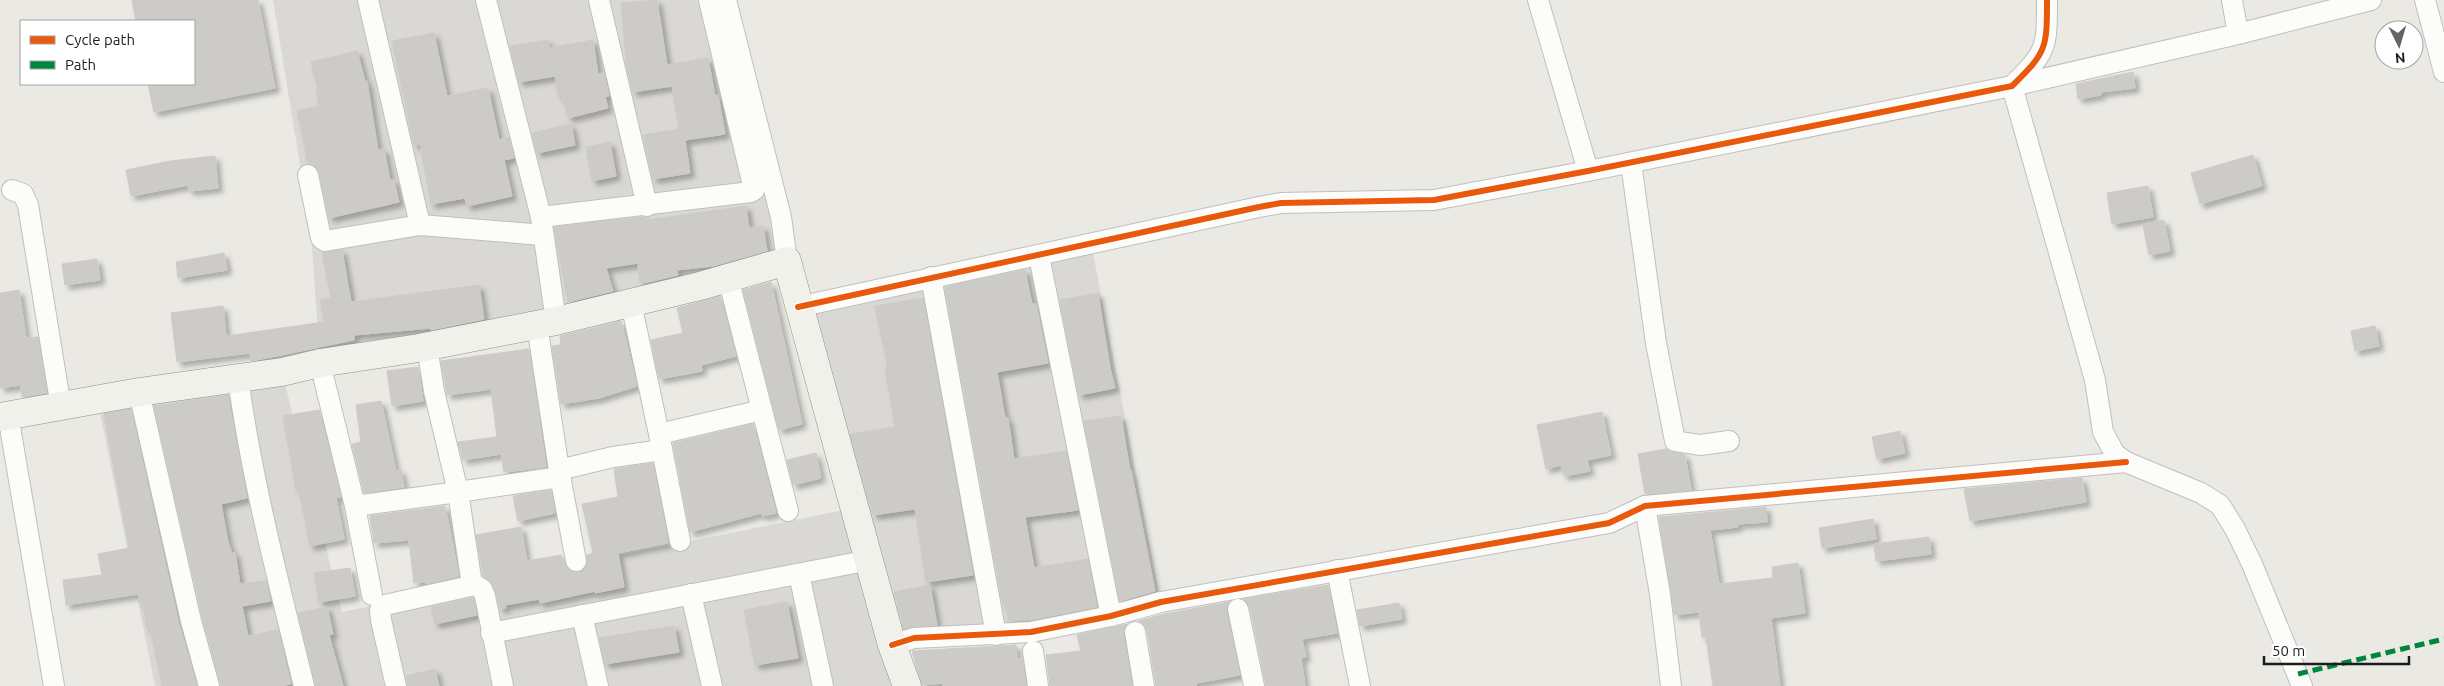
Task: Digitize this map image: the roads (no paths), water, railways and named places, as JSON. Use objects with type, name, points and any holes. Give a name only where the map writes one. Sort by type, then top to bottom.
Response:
[{"type":"street","points":[[368,0],[420,225]]},
{"type":"street","points":[[486,0],[542,226],[547,323],[559,474],[576,560]]},
{"type":"street","points":[[599,0],[647,206]]},
{"type":"street","points":[[308,175],[322,240],[420,225],[542,226],[647,206],[751,192],[754,190],[709,0]]},
{"type":"street","points":[[726,0],[781,217],[787,261],[798,307],[870,560],[892,645],[907,686]]},
{"type":"street","points":[[1538,0],[1588,171]]},
{"type":"street","points":[[2012,86],[2035,63],[2045,46],[2047,0]]},
{"type":"street","points":[[2232,0],[2238,34]]},
{"type":"street","points":[[798,307],[1281,203],[1434,200],[1631,163],[2012,86],[2238,34],[2371,0]]},
{"type":"street","points":[[2424,0],[2444,72]]},
{"type":"street","points":[[2012,86],[2095,380],[2103,432],[2121,458]]},
{"type":"street","points":[[1631,163],[1656,343],[1675,441],[1700,445],[1728,441]]},
{"type":"street","points":[[12,190],[23,194],[28,204],[61,407]]},
{"type":"street","points":[[1040,256],[1111,616]]},
{"type":"street","points":[[54,686],[4,416],[139,392],[238,378],[427,346],[547,323],[728,278],[787,261]]},
{"type":"street","points":[[931,277],[996,635]]},
{"type":"street","points":[[728,278],[788,511]]},
{"type":"street","points":[[631,303],[680,541]]},
{"type":"street","points":[[427,346],[437,406],[458,492],[471,578]]},
{"type":"street","points":[[320,363],[356,506],[372,596]]},
{"type":"street","points":[[238,378],[244,424],[271,552],[304,686]]},
{"type":"street","points":[[139,392],[191,621],[209,686]]},
{"type":"street","points":[[356,506],[458,492],[559,474],[762,410]]},
{"type":"street","points":[[892,645],[914,638],[1030,632],[1111,616],[1161,602],[1609,523],[1645,506],[2121,458],[2201,493],[2220,505],[2235,528],[2252,564],[2302,686]]},
{"type":"street","points":[[1645,506],[1660,594],[1671,686]]},
{"type":"street","points":[[491,633],[870,560]]},
{"type":"street","points":[[1337,570],[1360,686]]},
{"type":"street","points":[[799,574],[823,686]]},
{"type":"street","points":[[396,686],[380,610],[385,605],[475,586],[482,589],[484,596],[503,686]]},
{"type":"street","points":[[692,594],[712,686]]},
{"type":"street","points":[[1238,609],[1254,686]]},
{"type":"street","points":[[582,615],[598,686]]},
{"type":"street","points":[[1135,632],[1144,686]]},
{"type":"street","points":[[1033,650],[1038,686]]}]
